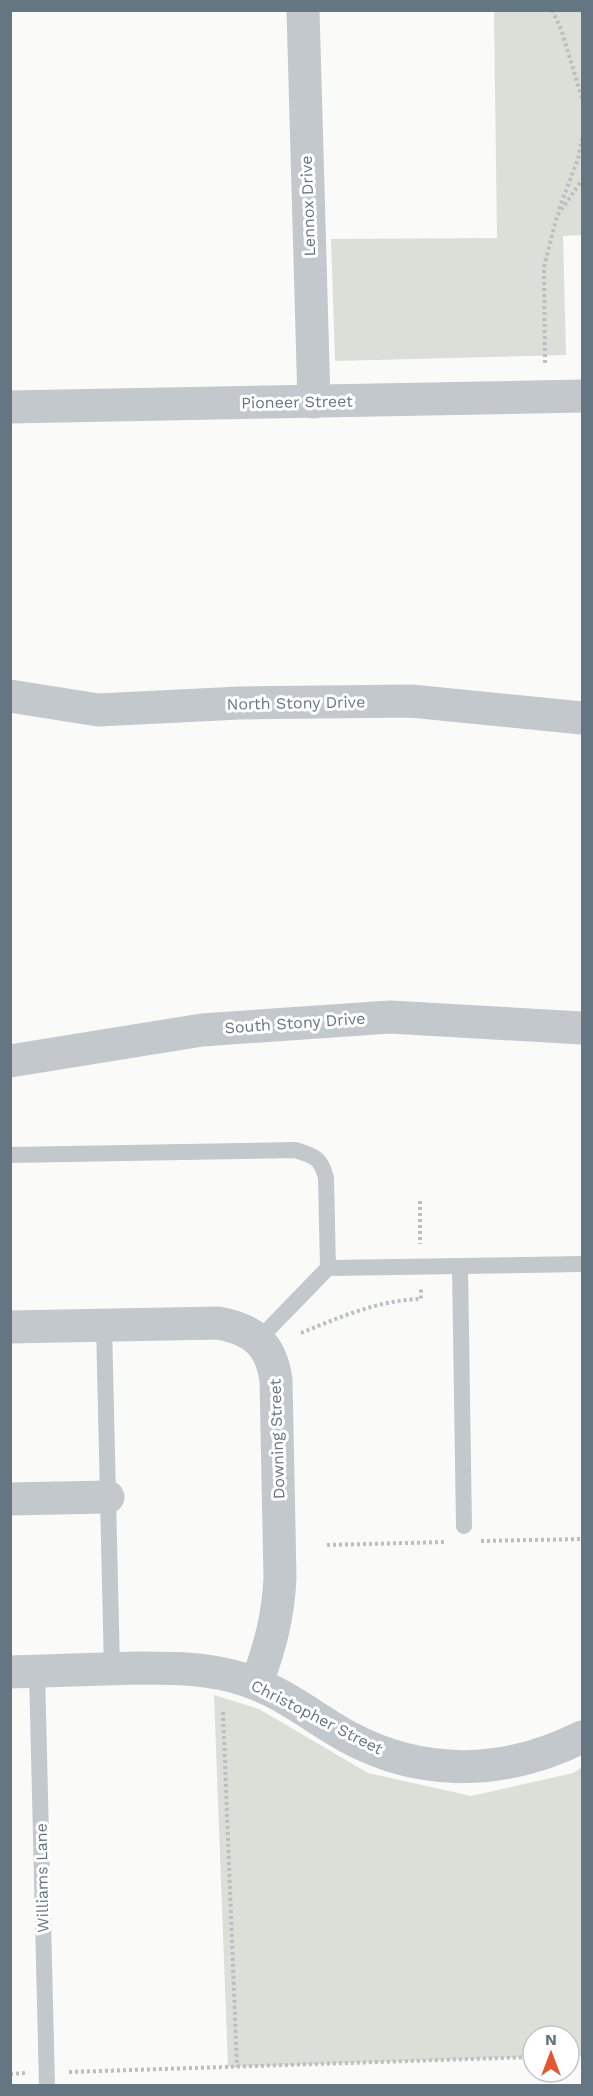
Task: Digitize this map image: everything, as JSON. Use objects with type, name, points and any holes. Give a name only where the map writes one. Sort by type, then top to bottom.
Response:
[{"type":"street","name":"Lennox Drive","points":[[303,10],[314,402]]},
{"type":"street","name":"Pioneer Street","points":[[10,407],[582,396]]},
{"type":"street","name":"North Stony Drive","points":[[10,696],[98,710],[240,703],[411,701],[582,718]]},
{"type":"street","name":"South Stony Drive","points":[[10,1061],[202,1030],[390,1017],[582,1028]]},
{"type":"street","name":"Downing Street","points":[[10,1327],[218,1323],[235,1326],[249,1332],[270,1353],[276,1380],[280,1578],[274,1630],[256,1683]]},
{"type":"street","points":[[10,1499],[108,1497]]},
{"type":"street","name":"Christopher Street","points":[[24,1671],[201,1670],[256,1683],[376,1750],[436,1765],[469,1767],[502,1765],[534,1758],[582,1737]]},
{"type":"lane","points":[[10,1155],[296,1150],[312,1155],[322,1164],[326,1178],[328,1268]]},
{"type":"lane","points":[[258,1340],[328,1268],[582,1264]]},
{"type":"lane","points":[[460,1267],[464,1526]]},
{"type":"lane","points":[[104,1325],[112,1669]]},
{"type":"lane","name":"Williams Lane","points":[[24,1671],[47,2079]]},
{"type":"path","points":[[552,10],[561,29],[582,98]]},
{"type":"path","points":[[545,363],[544,267],[556,216],[578,159],[582,139]]},
{"type":"path","points":[[556,216],[582,180]]},
{"type":"path","points":[[223,1712],[237,2067]]},
{"type":"path","points":[[10,2074],[47,2079],[237,2067],[521,2057]]},
{"type":"shaded area","points":[[494,11],[582,11],[582,235],[563,236],[566,355],[335,361],[331,239],[497,238]]},
{"type":"shaded area","points":[[214,1695],[259,1709],[368,1773],[471,1796],[573,1773],[582,1767],[582,2056],[581,2024],[521,2024],[521,2057],[228,2067]]}]
